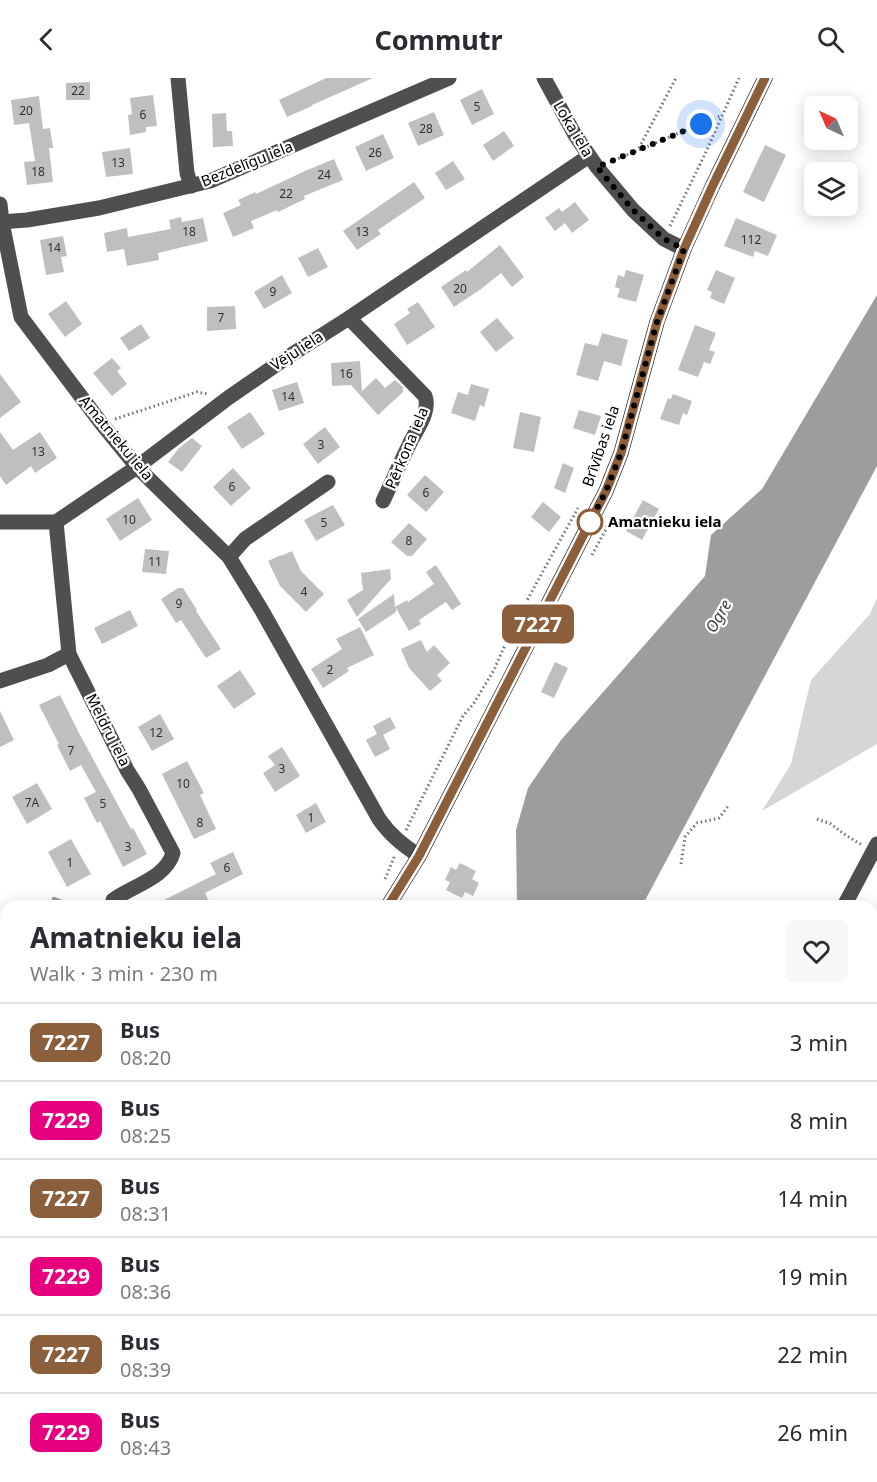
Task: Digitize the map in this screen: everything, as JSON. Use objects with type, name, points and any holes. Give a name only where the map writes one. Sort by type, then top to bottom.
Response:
[{"type":"main road","name":"Brīvības iela","points":[[392,900],[419,856],[606,491],[621,453],[657,322],[684,249],[765,78]]},
{"type":"street","points":[[178,78],[187,173],[191,186]]},
{"type":"street","name":"Bezdelīgu iela","points":[[1,222],[99,208],[210,181],[449,78]]},
{"type":"street","name":"Loka iela","points":[[544,78],[564,118],[593,162],[633,210],[664,239],[684,249]]},
{"type":"street","name":"Vēju iela","points":[[56,522],[137,468],[228,398],[283,360],[593,162]]},
{"type":"street","name":"Amatnieku iela","points":[[0,204],[1,222],[21,317],[137,468],[229,556],[379,819],[400,843],[419,856]]},
{"type":"street","name":"Pērkona iela","points":[[349,318],[425,396],[427,401],[419,428],[410,442],[383,501]]},
{"type":"street","points":[[229,556],[245,539],[328,482]]},
{"type":"street","points":[[0,522],[56,522]]},
{"type":"street","name":"Meldru iela","points":[[56,522],[69,654],[127,770],[173,854],[164,870],[113,900]]},
{"type":"street","points":[[0,681],[48,665],[69,654]]},
{"type":"street","points":[[847,900],[875,849]]},
{"type":"path","points":[[639,150],[676,78]]},
{"type":"path","points":[[664,239],[739,78]]},
{"type":"path","points":[[593,162],[639,150],[722,116]]},
{"type":"path","points":[[101,423],[197,392],[228,398]]},
{"type":"path","points":[[383,886],[400,843],[463,716],[474,703],[494,670],[515,622],[580,505]]},
{"type":"path","points":[[681,864],[685,837],[697,823],[719,818],[729,804]]},
{"type":"path","points":[[817,819],[831,824],[844,834],[875,849]]},
{"type":"shaded area","points":[[877,598],[877,744],[762,811],[791,764],[811,680],[870,614]]},
{"type":"water","name":"Ogre","points":[[877,295],[877,466],[645,900],[517,900],[516,830],[528,788],[561,740],[705,576],[711,535],[762,489]]},
{"type":"building","points":[[326,78],[373,78],[287,117],[279,100]]},
{"type":"building","points":[[90,82],[90,100],[66,100],[66,83]]},
{"type":"building","points":[[482,89],[494,114],[472,125],[460,100]]},
{"type":"building","points":[[153,95],[157,126],[146,127],[146,132],[130,135],[128,115],[132,114],[130,98]]},
{"type":"building","points":[[39,96],[43,129],[50,128],[53,148],[49,148],[53,182],[27,185],[24,162],[35,161],[29,123],[14,125],[11,100]]},
{"type":"building","points":[[434,112],[444,135],[418,146],[408,123]]},
{"type":"building","points":[[226,113],[227,131],[232,131],[233,146],[213,147],[212,114]]},
{"type":"building","points":[[504,131],[514,146],[493,161],[483,145]]},
{"type":"building","points":[[383,134],[394,158],[366,171],[355,147]]},
{"type":"building","points":[[765,145],[786,155],[764,202],[743,192]]},
{"type":"building","points":[[130,148],[133,174],[106,177],[102,152]]},
{"type":"building","points":[[334,159],[343,180],[304,196],[305,199],[278,212],[277,210],[251,221],[254,228],[233,237],[223,213],[241,205],[238,200]]},
{"type":"building","points":[[453,161],[465,179],[446,190],[435,173]]},
{"type":"building","points":[[414,182],[425,198],[378,230],[381,234],[357,250],[343,231]]},
{"type":"building","points":[[575,202],[589,220],[572,233],[565,223],[555,231],[545,218],[559,208],[562,212]]},
{"type":"building","points":[[181,217],[182,222],[203,218],[208,241],[158,253],[159,260],[127,266],[124,249],[107,252],[104,233],[127,228],[128,237],[171,229],[169,220]]},
{"type":"building","points":[[736,218],[777,235],[768,256],[755,251],[753,257],[724,246]]},
{"type":"building","points":[[63,236],[67,256],[61,257],[64,272],[46,275],[40,240]]},
{"type":"building","points":[[500,245],[524,277],[512,287],[501,273],[454,307],[441,287],[466,270],[467,272]]},
{"type":"building","points":[[318,248],[328,267],[308,277],[298,258]]},
{"type":"building","points":[[626,270],[644,275],[636,302],[617,297],[620,289],[615,287],[618,275],[624,277]]},
{"type":"building","points":[[716,270],[735,278],[724,304],[710,298],[712,292],[707,290]]},
{"type":"building","points":[[282,275],[292,293],[264,309],[254,292]]},
{"type":"building","points":[[66,301],[82,324],[65,337],[48,314]]},
{"type":"building","points":[[418,302],[435,327],[407,345],[394,324],[410,313],[407,309]]},
{"type":"building","points":[[235,306],[236,329],[207,331],[207,307]]},
{"type":"building","points":[[497,318],[514,338],[496,352],[480,332]]},
{"type":"building","points":[[141,324],[150,338],[129,351],[120,338]]},
{"type":"building","points":[[695,325],[716,333],[709,350],[715,352],[710,364],[704,362],[698,377],[678,370]]},
{"type":"building","points":[[602,333],[628,340],[621,366],[604,361],[598,381],[576,375],[585,343],[598,346]]},
{"type":"building","points":[[112,358],[121,368],[117,371],[127,384],[112,396],[93,373]]},
{"type":"building","points":[[360,361],[362,391],[376,378],[385,388],[395,380],[404,388],[402,389],[404,391],[378,415],[351,385],[332,386],[331,363]]},
{"type":"building","points":[[0,374],[21,402],[0,418]]},
{"type":"building","points":[[297,382],[304,403],[279,411],[272,390]]},
{"type":"building","points":[[471,384],[489,389],[484,407],[480,405],[475,421],[451,413],[458,392],[468,395]]},
{"type":"building","points":[[673,394],[692,401],[687,415],[683,413],[679,425],[660,419],[668,398],[671,399]]},
{"type":"building","points":[[579,410],[601,416],[595,435],[573,428]]},
{"type":"building","points":[[250,412],[265,434],[242,449],[227,427]]},
{"type":"building","points":[[520,412],[541,417],[534,452],[513,448]]},
{"type":"building","points":[[325,427],[340,447],[318,464],[303,444]]},
{"type":"building","points":[[0,432],[13,450],[40,432],[57,458],[35,473],[31,466],[6,485],[0,476]]},
{"type":"building","points":[[192,438],[202,446],[182,472],[168,462],[179,448]]},
{"type":"building","points":[[563,463],[574,468],[565,493],[554,488]]},
{"type":"building","points":[[233,468],[251,488],[231,506],[213,487]]},
{"type":"building","points":[[425,475],[444,492],[426,512],[407,495]]},
{"type":"building","points":[[138,498],[152,520],[120,541],[106,519]]},
{"type":"building","points":[[643,500],[659,509],[642,540],[626,531]]},
{"type":"building","points":[[543,502],[561,517],[549,532],[531,517]]},
{"type":"building","points":[[333,505],[345,525],[316,541],[304,520]]},
{"type":"building","points":[[409,523],[427,539],[412,556],[407,556],[391,542]]},
{"type":"building","points":[[145,549],[169,551],[166,574],[142,572]]},
{"type":"building","points":[[292,551],[301,571],[324,594],[306,612],[280,586],[268,561]]},
{"type":"building","points":[[436,565],[461,604],[452,610],[446,602],[419,620],[421,624],[409,631],[396,608],[396,612],[366,632],[358,619],[394,594],[395,607],[407,600],[408,602],[434,584],[426,572]]},
{"type":"building","points":[[390,569],[391,579],[357,617],[347,600],[363,590],[361,573]]},
{"type":"building","points":[[178,588],[183,588],[221,649],[206,658],[181,620],[176,623],[161,599]]},
{"type":"building","points":[[130,610],[138,626],[102,644],[94,628]]},
{"type":"building","points":[[360,627],[374,655],[347,668],[349,671],[323,688],[311,669],[342,649],[336,639]]},
{"type":"building","points":[[421,640],[427,652],[434,645],[450,663],[437,675],[442,681],[430,691],[409,668],[401,649]]},
{"type":"building","points":[[555,662],[568,668],[554,698],[541,692]]},
{"type":"building","points":[[240,670],[256,694],[234,709],[217,686]]},
{"type":"building","points":[[60,695],[131,829],[133,828],[147,854],[123,867],[100,821],[97,823],[84,798],[96,792],[81,765],[70,771],[39,705]]},
{"type":"building","points":[[0,711],[14,740],[0,747]]},
{"type":"building","points":[[160,714],[174,739],[152,751],[138,727]]},
{"type":"building","points":[[390,717],[396,728],[383,735],[390,749],[375,757],[366,740],[377,734],[373,726]]},
{"type":"building","points":[[282,747],[300,776],[275,792],[263,773],[275,765],[268,756]]},
{"type":"building","points":[[187,761],[204,793],[200,795],[216,829],[194,839],[162,774]]},
{"type":"building","points":[[37,783],[52,809],[27,824],[12,797]]},
{"type":"building","points":[[316,803],[326,822],[306,833],[296,815]]},
{"type":"building","points":[[71,839],[91,874],[67,887],[48,852]]},
{"type":"building","points":[[233,852],[243,874],[205,893],[208,900],[164,900],[216,874],[210,863]]},
{"type":"building","points":[[460,863],[476,871],[472,879],[479,883],[473,896],[465,892],[462,898],[446,890],[450,882],[445,880],[451,867],[456,870]]},
{"type":"bus line","name":"7227","points":[[392,900],[419,856],[606,491],[621,453],[657,322],[684,249],[765,78]]},
{"type":"place","name":"Amatnieku iela","points":[[590,522]]},
{"type":"route","points":[[590,522],[589,524],[606,491],[621,453],[657,322],[684,249],[664,239],[633,210],[597,167],[701,124]]}]
